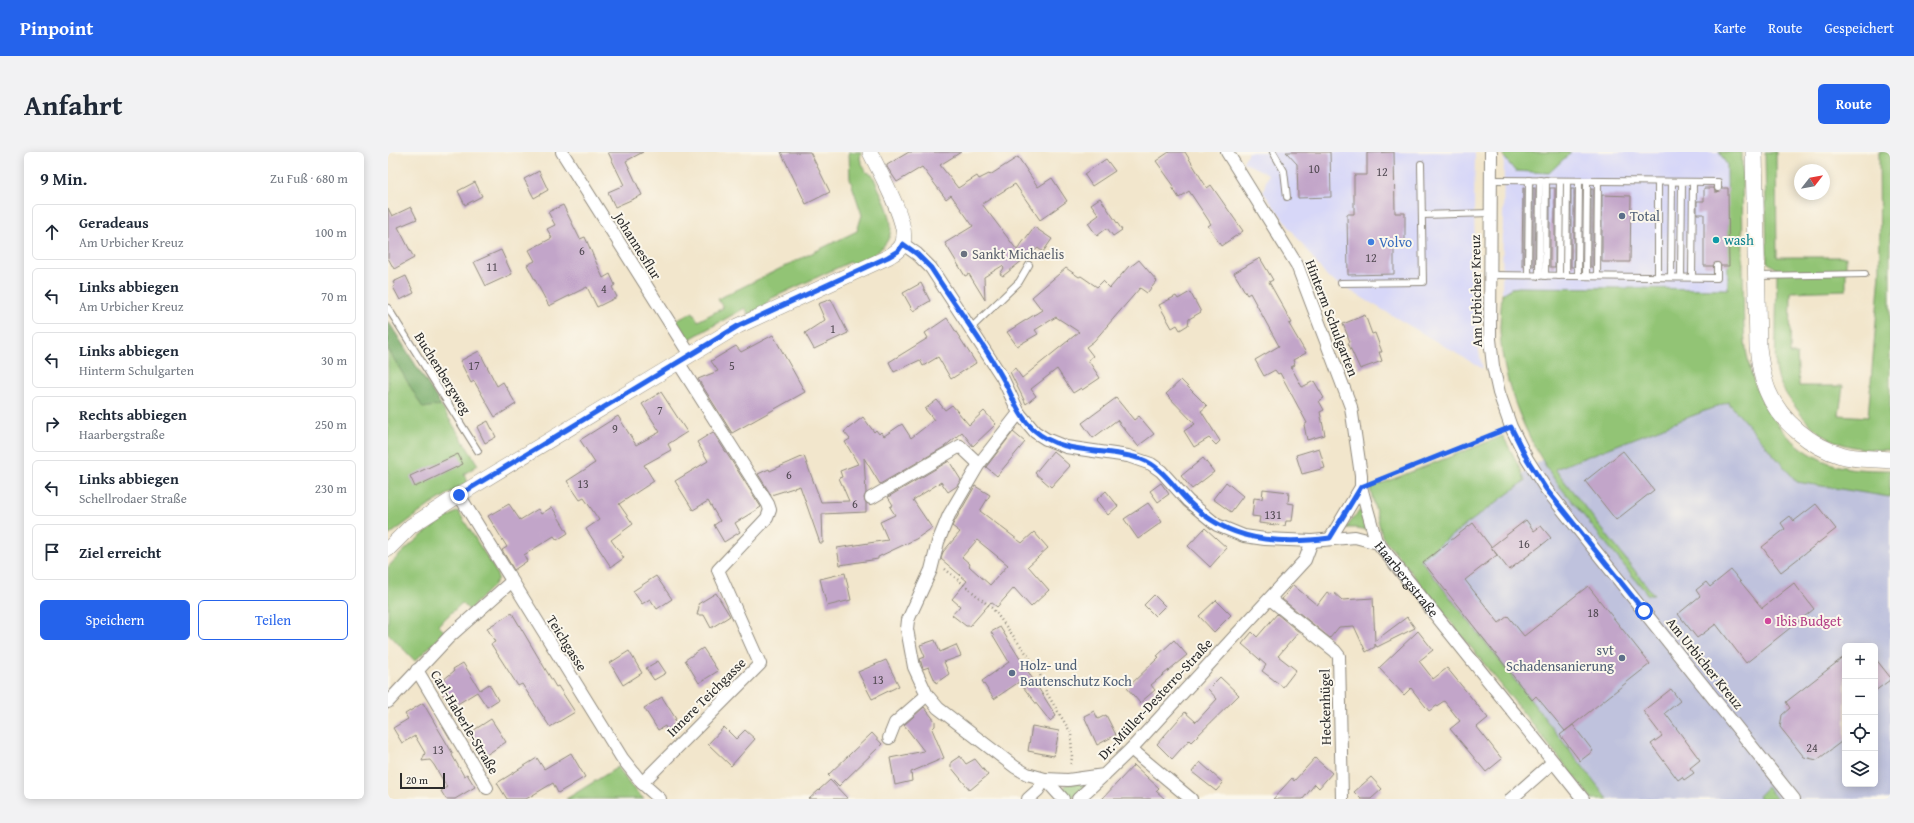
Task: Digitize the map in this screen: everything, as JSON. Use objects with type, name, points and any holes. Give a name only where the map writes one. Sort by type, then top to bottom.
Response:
[{"type":"main road","points":[[1754,152],[1755,276],[1758,347],[1760,368],[1768,393],[1782,414],[1802,435],[1822,448],[1842,456],[1890,460]]},
{"type":"street","name":"Johannesflur","points":[[562,152],[684,358]]},
{"type":"street","points":[[388,549],[411,526],[459,495],[738,326],[898,251],[903,244],[905,236],[900,216],[870,152]]},
{"type":"street","name":"Hinterm Schulgarten","points":[[1227,152],[1297,264],[1351,407],[1361,475],[1361,487],[1366,511],[1376,541]]},
{"type":"street","name":"Am Urbicher Kreuz","points":[[1490,152],[1490,339],[1499,393],[1511,427],[1527,459],[1546,489],[1794,799]]},
{"type":"street","name":"Haarbergstraße","points":[[903,244],[917,254],[931,268],[1002,377],[1019,413],[1035,432],[1055,443],[1128,456],[1151,464],[1161,471],[1193,506],[1217,525],[1244,536],[1265,539],[1312,541],[1330,538],[1355,537],[1376,541],[1384,548],[1583,799]]},
{"type":"street","name":"Innere Teichgasse","points":[[642,782],[760,664],[718,570],[766,518],[770,510],[768,504],[684,358]]},
{"type":"street","name":"Dr.-Müller-Desterro-Straße","points":[[1019,413],[979,464],[949,515],[931,570],[908,620],[907,629],[914,667],[927,695],[938,708],[1015,767],[1027,774],[1045,779],[1068,780],[1104,775],[1131,749],[1305,560],[1312,541]]},
{"type":"street","points":[[871,498],[960,446],[979,464]]},
{"type":"street","points":[[1330,538],[1361,487]]},
{"type":"street","name":"Teichgasse","points":[[459,495],[511,582],[622,758],[642,782],[660,799]]},
{"type":"street","name":"Carl-Haberle-Straße","points":[[388,702],[449,637],[511,582]]},
{"type":"street","name":"Heckenhügel","points":[[1270,599],[1335,651],[1339,656],[1342,799]]},
{"type":"street","name":"Carl-Haberle-Straße","points":[[417,670],[488,788]]},
{"type":"street","points":[[889,738],[895,723],[927,695]]},
{"type":"street","points":[[1131,749],[1191,799]]},
{"type":"street","points":[[1511,799],[1553,762]]},
{"type":"street","points":[[1078,799],[1104,775]]},
{"type":"street","points":[[1028,799],[1038,790],[1045,779],[1062,799]]},
{"type":"lane","points":[[1273,152],[1284,170],[1287,197]]},
{"type":"lane","points":[[1341,283],[1423,282],[1421,164]]},
{"type":"lane","points":[[1491,180],[1718,182],[1718,188]]},
{"type":"lane","points":[[1528,275],[1529,180]]},
{"type":"lane","points":[[1542,276],[1543,180]]},
{"type":"lane","points":[[1562,276],[1563,181]]},
{"type":"lane","points":[[1578,276],[1579,181]]},
{"type":"lane","points":[[1586,276],[1587,181]]},
{"type":"lane","points":[[1597,276],[1598,181]]},
{"type":"lane","points":[[1658,182],[1658,277]]},
{"type":"lane","points":[[1671,277],[1672,182]]},
{"type":"lane","points":[[1681,277],[1682,182]]},
{"type":"lane","points":[[1692,182],[1692,277]]},
{"type":"lane","points":[[1422,215],[1491,213]]},
{"type":"lane","points":[[970,329],[1019,282],[1029,266]]},
{"type":"lane","points":[[1491,275],[1717,278],[1717,266]]},
{"type":"lane","points":[[1755,276],[1865,274]]},
{"type":"lane","name":"Buchenbergweg","points":[[388,308],[478,452]]},
{"type":"path","points":[[1361,487],[1511,427]]},
{"type":"path","points":[[934,559],[993,609],[1038,669],[1046,692],[1071,733],[1072,758],[1068,780]]},
{"type":"shaded area","points":[[1248,152],[1475,152],[1474,204],[1476,339],[1483,369],[1327,277],[1263,192],[1268,174],[1243,162]]},
{"type":"shaded area","points":[[1571,152],[1719,152],[1727,165],[1729,289],[1519,287],[1512,288],[1502,294],[1504,157],[1515,171],[1549,173]]},
{"type":"shaded area","points":[[1734,386],[1804,469],[1890,489],[1890,799],[1603,799],[1412,559],[1552,452]]},
{"type":"green space","points":[[849,152],[861,152],[860,159],[866,172],[872,174],[885,203],[891,226],[889,236],[884,246],[873,255],[856,265],[850,262],[770,299],[765,306],[749,315],[745,308],[686,341],[674,322],[693,312],[698,321],[723,308],[718,299],[857,231],[862,215],[850,179]]},
{"type":"green space","points":[[1504,152],[1571,152],[1549,173],[1515,171],[1504,157]]},
{"type":"green space","points":[[1719,152],[1742,152],[1744,335],[1751,373],[1766,408],[1777,424],[1790,438],[1821,460],[1839,466],[1858,469],[1890,470],[1890,497],[1797,482],[1728,402],[1555,469],[1654,595],[1648,595],[1557,483],[1526,430],[1511,391],[1502,351],[1500,317],[1502,294],[1512,288],[1519,287],[1728,289],[1727,165]]},
{"type":"green space","points":[[1765,152],[1776,152],[1777,257],[1846,257],[1846,290],[1791,292],[1790,354],[1797,354],[1799,386],[1843,386],[1839,415],[1868,417],[1880,273],[1879,152],[1890,152],[1890,450],[1875,450],[1847,446],[1824,435],[1804,418],[1789,398],[1778,377],[1775,358],[1777,269],[1767,262]]},
{"type":"green space","points":[[388,321],[478,465],[464,474],[468,482],[430,505],[388,536]]},
{"type":"green space","points":[[388,321],[441,405],[423,408],[388,349]]},
{"type":"green space","points":[[1503,436],[1521,470],[1525,481],[1420,559],[1608,799],[1592,799],[1382,536],[1370,488]]},
{"type":"green space","points":[[1360,510],[1370,530],[1346,528]]},
{"type":"green space","points":[[458,511],[495,570],[498,578],[493,586],[469,610],[462,603],[438,625],[445,632],[415,661],[388,633],[388,567],[421,536]]},
{"type":"green space","points":[[618,767],[630,785],[644,799],[566,799]]},
{"type":"green space","points":[[1081,781],[1086,784],[1083,789],[1075,796],[1066,797],[1063,793],[1065,785]]},
{"type":"green space","points":[[1767,787],[1777,799],[1760,799],[1758,796]]},
{"type":"building","points":[[608,152],[643,152],[626,161],[642,195],[615,207],[608,192],[624,185]]},
{"type":"building","points":[[781,152],[810,152],[830,192],[806,204]]},
{"type":"building","points":[[909,152],[961,152],[940,165],[958,188],[977,176],[979,179],[989,174],[990,175],[1018,157],[1038,187],[1052,178],[1067,201],[1040,220],[1015,184],[982,204],[1017,250],[1034,227],[1052,239],[1043,252],[1038,248],[1003,276],[1000,274],[1004,268],[1002,266],[984,277],[985,300],[969,274],[965,276],[945,243],[973,226],[951,195],[946,199],[922,167],[897,182],[887,167],[887,165]]},
{"type":"building","points":[[1169,152],[1185,152],[1207,188],[1211,185],[1243,231],[1221,246],[1208,226],[1211,224],[1189,191],[1179,198],[1172,187],[1174,186],[1156,161]]},
{"type":"building","points":[[1286,152],[1330,152],[1331,197],[1298,198],[1297,164]]},
{"type":"building","points":[[1394,152],[1395,213],[1405,213],[1405,242],[1394,243],[1394,274],[1348,275],[1347,214],[1354,214],[1354,175],[1367,175],[1367,153]]},
{"type":"building","points":[[1106,159],[1115,171],[1092,186],[1084,174]]},
{"type":"building","points":[[539,171],[548,190],[534,198],[524,179]]},
{"type":"building","points":[[475,182],[482,196],[465,205],[458,191]]},
{"type":"building","points":[[1523,188],[1524,266],[1522,266]]},
{"type":"building","points":[[1533,188],[1535,188],[1535,266],[1533,266]]},
{"type":"building","points":[[1550,188],[1555,188],[1555,267],[1550,267]]},
{"type":"building","name":"wash","points":[[1704,188],[1714,188],[1715,192],[1718,192],[1722,188],[1728,188],[1729,266],[1721,266],[1717,262],[1713,266],[1704,266],[1704,214],[1697,214],[1697,201],[1704,201]]},
{"type":"building","points":[[1571,189],[1574,189],[1574,267],[1571,267]]},
{"type":"building","points":[[1591,189],[1593,189],[1593,267],[1591,267]]},
{"type":"building","points":[[1602,195],[1631,196],[1630,262],[1602,262]]},
{"type":"building","points":[[1100,198],[1122,230],[1113,236],[1107,228],[1097,236],[1088,223],[1099,215],[1091,204]]},
{"type":"building","points":[[563,205],[580,239],[585,237],[603,278],[610,274],[615,285],[612,287],[617,297],[597,307],[587,287],[549,306],[527,265],[535,261],[529,250],[552,238],[547,229],[555,225],[548,212]]},
{"type":"building","points":[[411,207],[417,219],[398,227],[414,258],[394,269],[388,258],[388,208],[392,216]]},
{"type":"building","points":[[501,250],[512,274],[486,286],[474,262]]},
{"type":"building","points":[[1260,258],[1273,280],[1269,282],[1292,323],[1289,324],[1306,353],[1293,360],[1295,365],[1291,367],[1302,387],[1314,381],[1324,398],[1319,401],[1324,410],[1320,412],[1325,435],[1307,440],[1304,425],[1307,423],[1280,373],[1278,374],[1275,370],[1264,376],[1255,360],[1279,346],[1250,293],[1247,295],[1234,273]]},
{"type":"building","points":[[1139,260],[1157,281],[1147,293],[1140,288],[1094,341],[1086,347],[1093,356],[1088,360],[1100,378],[1082,390],[1081,388],[1073,393],[1057,369],[1031,389],[1036,396],[1026,404],[1010,372],[1015,368],[1022,378],[1079,332],[1056,317],[1035,330],[1038,334],[1017,346],[1007,332],[1042,310],[1032,297],[1066,268],[1097,287],[1103,281],[1110,288],[1129,266],[1130,267]]},
{"type":"building","points":[[406,276],[414,293],[400,300],[393,287],[395,286],[393,282]]},
{"type":"building","points":[[921,283],[930,301],[913,311],[903,293]]},
{"type":"building","points":[[1190,292],[1201,312],[1189,319],[1188,325],[1180,330],[1177,325],[1172,328],[1159,305],[1176,296],[1178,299]]},
{"type":"building","points":[[831,299],[848,333],[814,349],[805,333],[825,320],[818,304]]},
{"type":"building","points":[[1365,315],[1372,334],[1375,333],[1382,352],[1379,352],[1382,361],[1360,369],[1348,343],[1350,342],[1343,324]]},
{"type":"building","points":[[947,318],[976,363],[951,379],[938,357],[923,366],[920,360],[894,372],[889,362],[928,338],[925,333]]},
{"type":"building","points":[[773,335],[805,392],[732,433],[698,379],[718,371],[711,361],[736,346],[741,352]]},
{"type":"building","points":[[479,351],[497,386],[503,382],[516,404],[495,417],[474,381],[471,383],[460,361]]},
{"type":"building","points":[[1181,380],[1207,406],[1201,411],[1220,441],[1216,445],[1209,438],[1194,447],[1184,431],[1195,424],[1166,394]]},
{"type":"building","points":[[661,392],[687,432],[668,444],[671,450],[644,465],[654,481],[619,504],[633,524],[611,540],[624,558],[611,567],[586,529],[599,520],[584,498],[580,500],[567,481],[595,463],[580,440],[618,416],[636,445],[660,432],[642,404]]},
{"type":"building","points":[[1116,398],[1134,420],[1139,416],[1154,434],[1138,446],[1117,420],[1093,438],[1082,423]]},
{"type":"building","points":[[937,400],[945,410],[952,405],[969,425],[984,411],[996,424],[973,446],[962,432],[944,447],[880,484],[864,458],[866,493],[864,498],[866,503],[866,512],[822,514],[823,543],[820,543],[800,486],[771,495],[758,474],[769,469],[770,471],[804,456],[821,502],[849,501],[839,478],[842,477],[840,471],[858,464],[845,442],[850,439],[844,432],[863,417],[874,432],[876,430],[879,434],[881,432],[884,436],[902,424],[911,438],[934,420],[925,409]]},
{"type":"building","points":[[488,421],[496,437],[485,443],[477,427]]},
{"type":"building","points":[[713,432],[761,507],[735,523],[740,532],[724,542],[714,525],[720,521],[708,501],[693,510],[675,481],[708,461],[697,442]]},
{"type":"building","points":[[1013,432],[1025,442],[997,476],[986,467]]},
{"type":"building","points":[[1319,448],[1325,468],[1302,474],[1296,455]]},
{"type":"building","points":[[1053,451],[1070,466],[1051,487],[1035,473]]},
{"type":"building","points":[[1623,451],[1654,490],[1616,520],[1585,481]]},
{"type":"building","points":[[458,454],[463,464],[415,487],[410,476]]},
{"type":"building","points":[[1203,458],[1214,472],[1192,489],[1181,476]]},
{"type":"building","points":[[949,461],[961,480],[957,486],[948,492],[941,482],[913,500],[932,528],[916,539],[878,557],[878,559],[840,565],[837,548],[888,540],[880,522],[895,515],[890,507],[893,505],[888,497]]},
{"type":"building","points":[[1226,482],[1243,496],[1231,512],[1213,499]]},
{"type":"building","points":[[1161,483],[1169,494],[1158,502],[1150,491]]},
{"type":"building","points":[[975,486],[990,495],[980,511],[1022,543],[1034,532],[1048,548],[1028,566],[1049,590],[1031,607],[1014,588],[997,607],[991,602],[970,626],[966,626],[952,615],[960,606],[952,599],[967,581],[941,559],[943,552],[960,532],[952,526]],"holes":[[[977,540],[1008,565],[990,585],[969,566],[970,564],[962,557]]]},
{"type":"building","points":[[1263,489],[1289,492],[1288,503],[1294,504],[1292,521],[1286,521],[1285,526],[1259,523],[1260,517],[1252,516],[1254,498],[1262,499]]},
{"type":"building","points":[[1106,491],[1118,506],[1108,515],[1096,500]]},
{"type":"building","points":[[1148,503],[1162,522],[1138,539],[1124,519]]},
{"type":"building","points":[[509,504],[520,520],[538,509],[541,514],[552,507],[568,533],[557,540],[554,536],[524,555],[527,561],[514,570],[502,550],[507,547],[488,516]]},
{"type":"building","points":[[1816,504],[1836,529],[1781,572],[1762,547],[1785,529],[1781,523],[1790,516],[1794,521]]},
{"type":"building","points":[[1526,520],[1534,531],[1541,526],[1551,538],[1509,570],[1491,547]]},
{"type":"building","points":[[1473,523],[1497,555],[1465,580],[1499,623],[1508,616],[1524,636],[1588,586],[1650,664],[1565,731],[1536,696],[1532,700],[1423,562]]},
{"type":"building","points":[[1205,528],[1227,548],[1210,567],[1188,546]]},
{"type":"building","points":[[1731,570],[1762,608],[1794,583],[1814,609],[1746,663],[1716,624],[1697,638],[1678,614],[1700,596],[1696,590],[1706,582],[1710,587]]},
{"type":"building","points":[[845,573],[851,600],[827,606],[820,579]]},
{"type":"building","points":[[656,576],[672,599],[657,609],[650,599],[642,604],[633,591]]},
{"type":"building","points":[[1293,585],[1317,605],[1327,592],[1331,595],[1333,592],[1342,600],[1373,598],[1375,641],[1407,617],[1415,628],[1377,647],[1375,644],[1375,647],[1366,652],[1354,626],[1339,627],[1330,638],[1282,599]]},
{"type":"building","points":[[716,593],[730,616],[711,628],[704,615],[697,615],[699,607],[698,604]]},
{"type":"building","points":[[1154,595],[1165,606],[1155,616],[1144,605]]},
{"type":"building","points":[[1216,600],[1231,615],[1214,632],[1199,616]]},
{"type":"building","points":[[512,613],[556,687],[558,686],[575,712],[550,727],[522,684],[518,686],[491,644],[495,642],[487,628]]},
{"type":"building","points":[[1277,614],[1299,632],[1278,656],[1296,670],[1283,687],[1262,671],[1266,665],[1242,644],[1252,632],[1257,637]]},
{"type":"building","points":[[1000,627],[1056,716],[1050,721],[1019,682],[994,699],[982,681],[1009,662],[991,632]]},
{"type":"building","points":[[1418,631],[1433,650],[1419,661],[1433,679],[1447,668],[1488,718],[1477,727],[1502,759],[1486,772],[1450,729],[1460,721],[1444,701],[1429,711],[1411,688],[1404,695],[1379,668]]},
{"type":"building","points":[[935,640],[940,652],[956,645],[961,656],[944,662],[949,674],[936,683],[929,667],[923,669],[920,659],[925,657],[920,645]]},
{"type":"building","points":[[1174,640],[1187,655],[1151,685],[1155,690],[1140,703],[1127,688]]},
{"type":"building","points":[[703,648],[718,671],[699,683],[685,660]]},
{"type":"building","points":[[629,651],[642,673],[623,685],[610,663]]},
{"type":"building","points":[[1842,658],[1842,741],[1817,760],[1804,757],[1780,727],[1782,715],[1790,708],[1786,702]]},
{"type":"building","points":[[886,660],[899,686],[872,699],[858,672]]},
{"type":"building","points":[[658,661],[666,673],[654,680],[646,668]]},
{"type":"building","points":[[1878,662],[1890,677],[1890,680],[1878,689]]},
{"type":"building","points":[[463,663],[480,690],[489,684],[498,700],[487,707],[477,692],[451,708],[437,685],[454,671],[453,669]]},
{"type":"building","points":[[1220,677],[1239,695],[1191,742],[1189,740],[1172,759],[1157,744],[1185,712],[1196,722],[1217,699],[1208,689]]},
{"type":"building","points":[[1671,689],[1680,701],[1665,713],[1700,760],[1690,768],[1694,773],[1684,780],[1682,777],[1678,780],[1651,744],[1662,736],[1643,711]]},
{"type":"building","points":[[662,697],[677,723],[667,730],[665,726],[658,730],[644,708]]},
{"type":"building","points":[[423,703],[464,776],[467,774],[475,787],[455,799],[446,799],[441,791],[447,787],[430,760],[422,761],[425,753],[415,736],[402,743],[393,728],[408,719],[405,714]]},
{"type":"building","points":[[924,707],[935,721],[935,726],[932,729],[944,758],[911,772],[912,781],[895,785],[890,758],[924,751],[904,725]]},
{"type":"building","points":[[1094,711],[1098,719],[1106,715],[1116,735],[1097,745],[1084,716]]},
{"type":"building","points":[[491,719],[506,742],[483,757],[468,734]]},
{"type":"building","points":[[1573,725],[1593,751],[1580,761],[1560,735]]},
{"type":"building","points":[[1032,726],[1059,731],[1054,756],[1028,751]]},
{"type":"building","points":[[724,727],[736,739],[745,730],[755,739],[731,766],[708,744]]},
{"type":"building","points":[[872,733],[882,744],[839,786],[828,775]]},
{"type":"building","points":[[571,753],[585,777],[558,793],[553,783],[526,799],[507,799],[497,783],[537,758],[544,769]]},
{"type":"building","points":[[960,756],[966,764],[975,759],[988,775],[970,790],[951,767],[951,762]]},
{"type":"building","points":[[1315,758],[1332,773],[1319,788],[1315,784],[1303,799],[1273,799],[1292,778],[1294,781]]},
{"type":"building","points":[[1200,762],[1223,783],[1216,791],[1192,772]]},
{"type":"building","points":[[1134,765],[1159,788],[1156,791],[1165,799],[1102,799]]},
{"type":"building","points":[[1371,777],[1382,789],[1371,799],[1361,799],[1354,792]]},
{"type":"building","points":[[830,780],[848,799],[809,799]]},
{"type":"place","name":"Total","points":[[1622,216]]},
{"type":"place","name":"wash","points":[[1716,240]]},
{"type":"place","name":"Volvo","points":[[1371,242]]},
{"type":"place","name":"Sankt Michaelis","points":[[964,254]]},
{"type":"place","name":"Ibis Budget","points":[[1768,621]]},
{"type":"place","name":"svt Schadensanierung","points":[[1622,658]]},
{"type":"place","name":"Holz- und Bautenschutz Koch","points":[[1012,673]]},
{"type":"route","points":[[459,495],[738,326],[888,257],[898,251],[903,244],[917,254],[931,268],[1002,377],[1019,413],[1035,432],[1055,443],[1128,456],[1141,459],[1151,464],[1161,471],[1188,501],[1217,525],[1244,536],[1265,539],[1312,541],[1330,538],[1361,487],[1511,427],[1527,459],[1546,489],[1644,611]]}]
